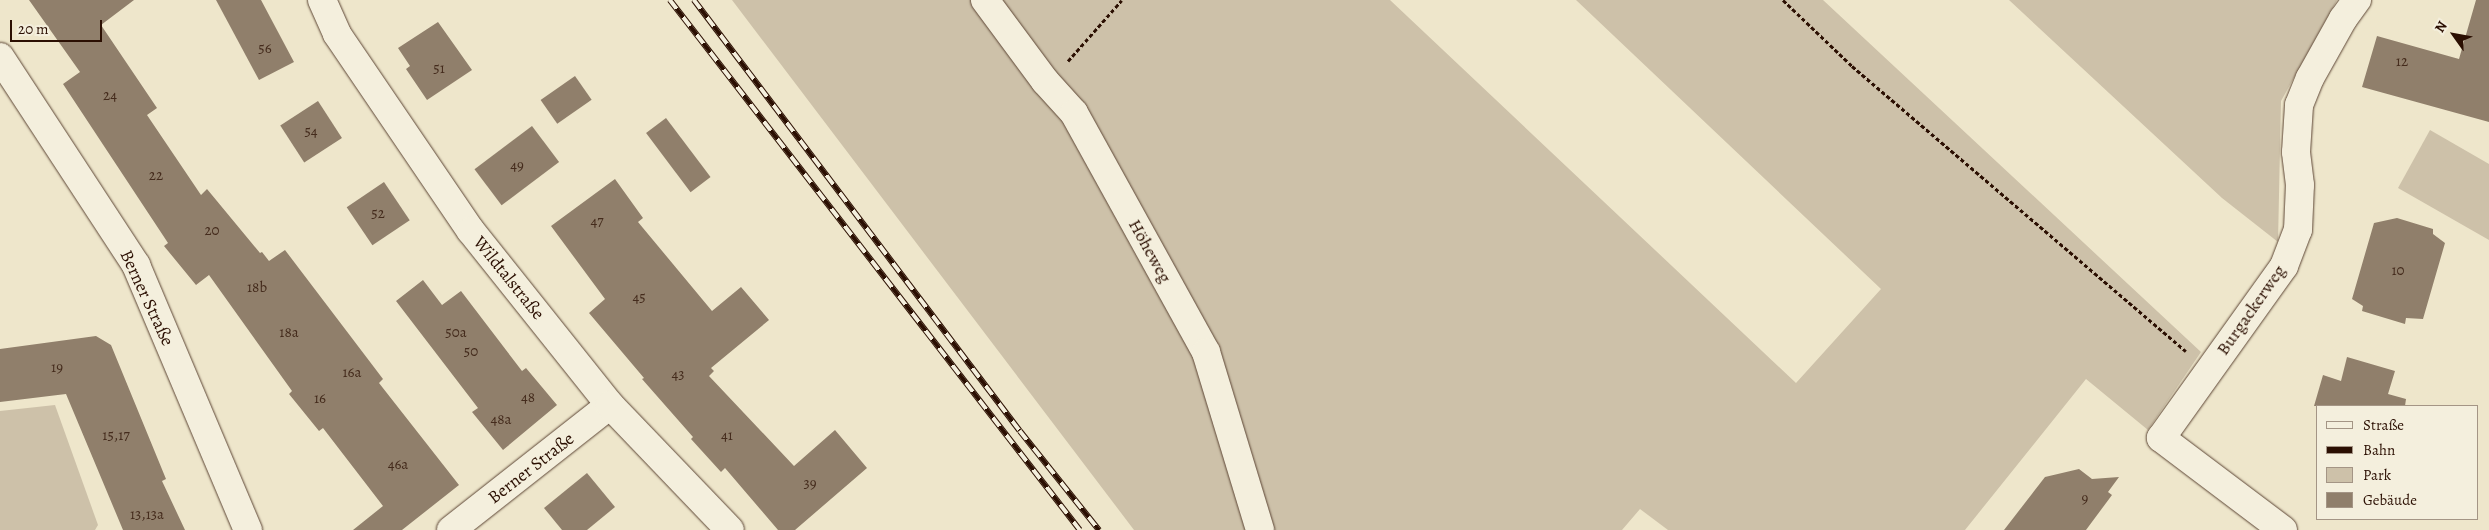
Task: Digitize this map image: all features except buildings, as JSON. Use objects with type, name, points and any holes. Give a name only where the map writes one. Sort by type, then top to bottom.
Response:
[{"type":"street","name":"Wildtalstraße","points":[[322,0],[338,34],[471,231],[610,406],[730,530]]},
{"type":"street","name":"Höheweg","points":[[985,0],[1045,81],[1074,113],[1206,352],[1260,530]]},
{"type":"street","name":"Burgackerweg","points":[[2283,530],[2161,438],[2284,266],[2298,230],[2300,185],[2296,152],[2299,105],[2310,78],[2343,19],[2357,0]]},
{"type":"street","name":"Berner Straße","points":[[0,57],[136,265],[248,530]]},
{"type":"street","name":"Berner Straße","points":[[451,530],[610,406]]},
{"type":"path","points":[[1045,81],[1078,51],[1101,21],[1122,0]]},
{"type":"path","points":[[1783,0],[1852,66],[2209,371]]},
{"type":"green space","points":[[732,0],[1390,0],[1796,383],[1881,289],[1576,0],[1823,0],[2201,352],[2148,430],[2086,379],[1965,530],[1668,530],[1640,509],[1622,530],[1134,530]]},
{"type":"green space","points":[[2009,0],[2337,0],[2281,101],[2278,242],[2222,198]]},
{"type":"green space","points":[[2430,130],[2489,164],[2489,240],[2398,188]]},
{"type":"green space","points":[[55,405],[98,525],[95,530],[0,530],[0,411]]},
{"type":"railway","points":[[670,0],[1080,530]]},
{"type":"railway","points":[[694,0],[1020,431],[1099,530]]}]
